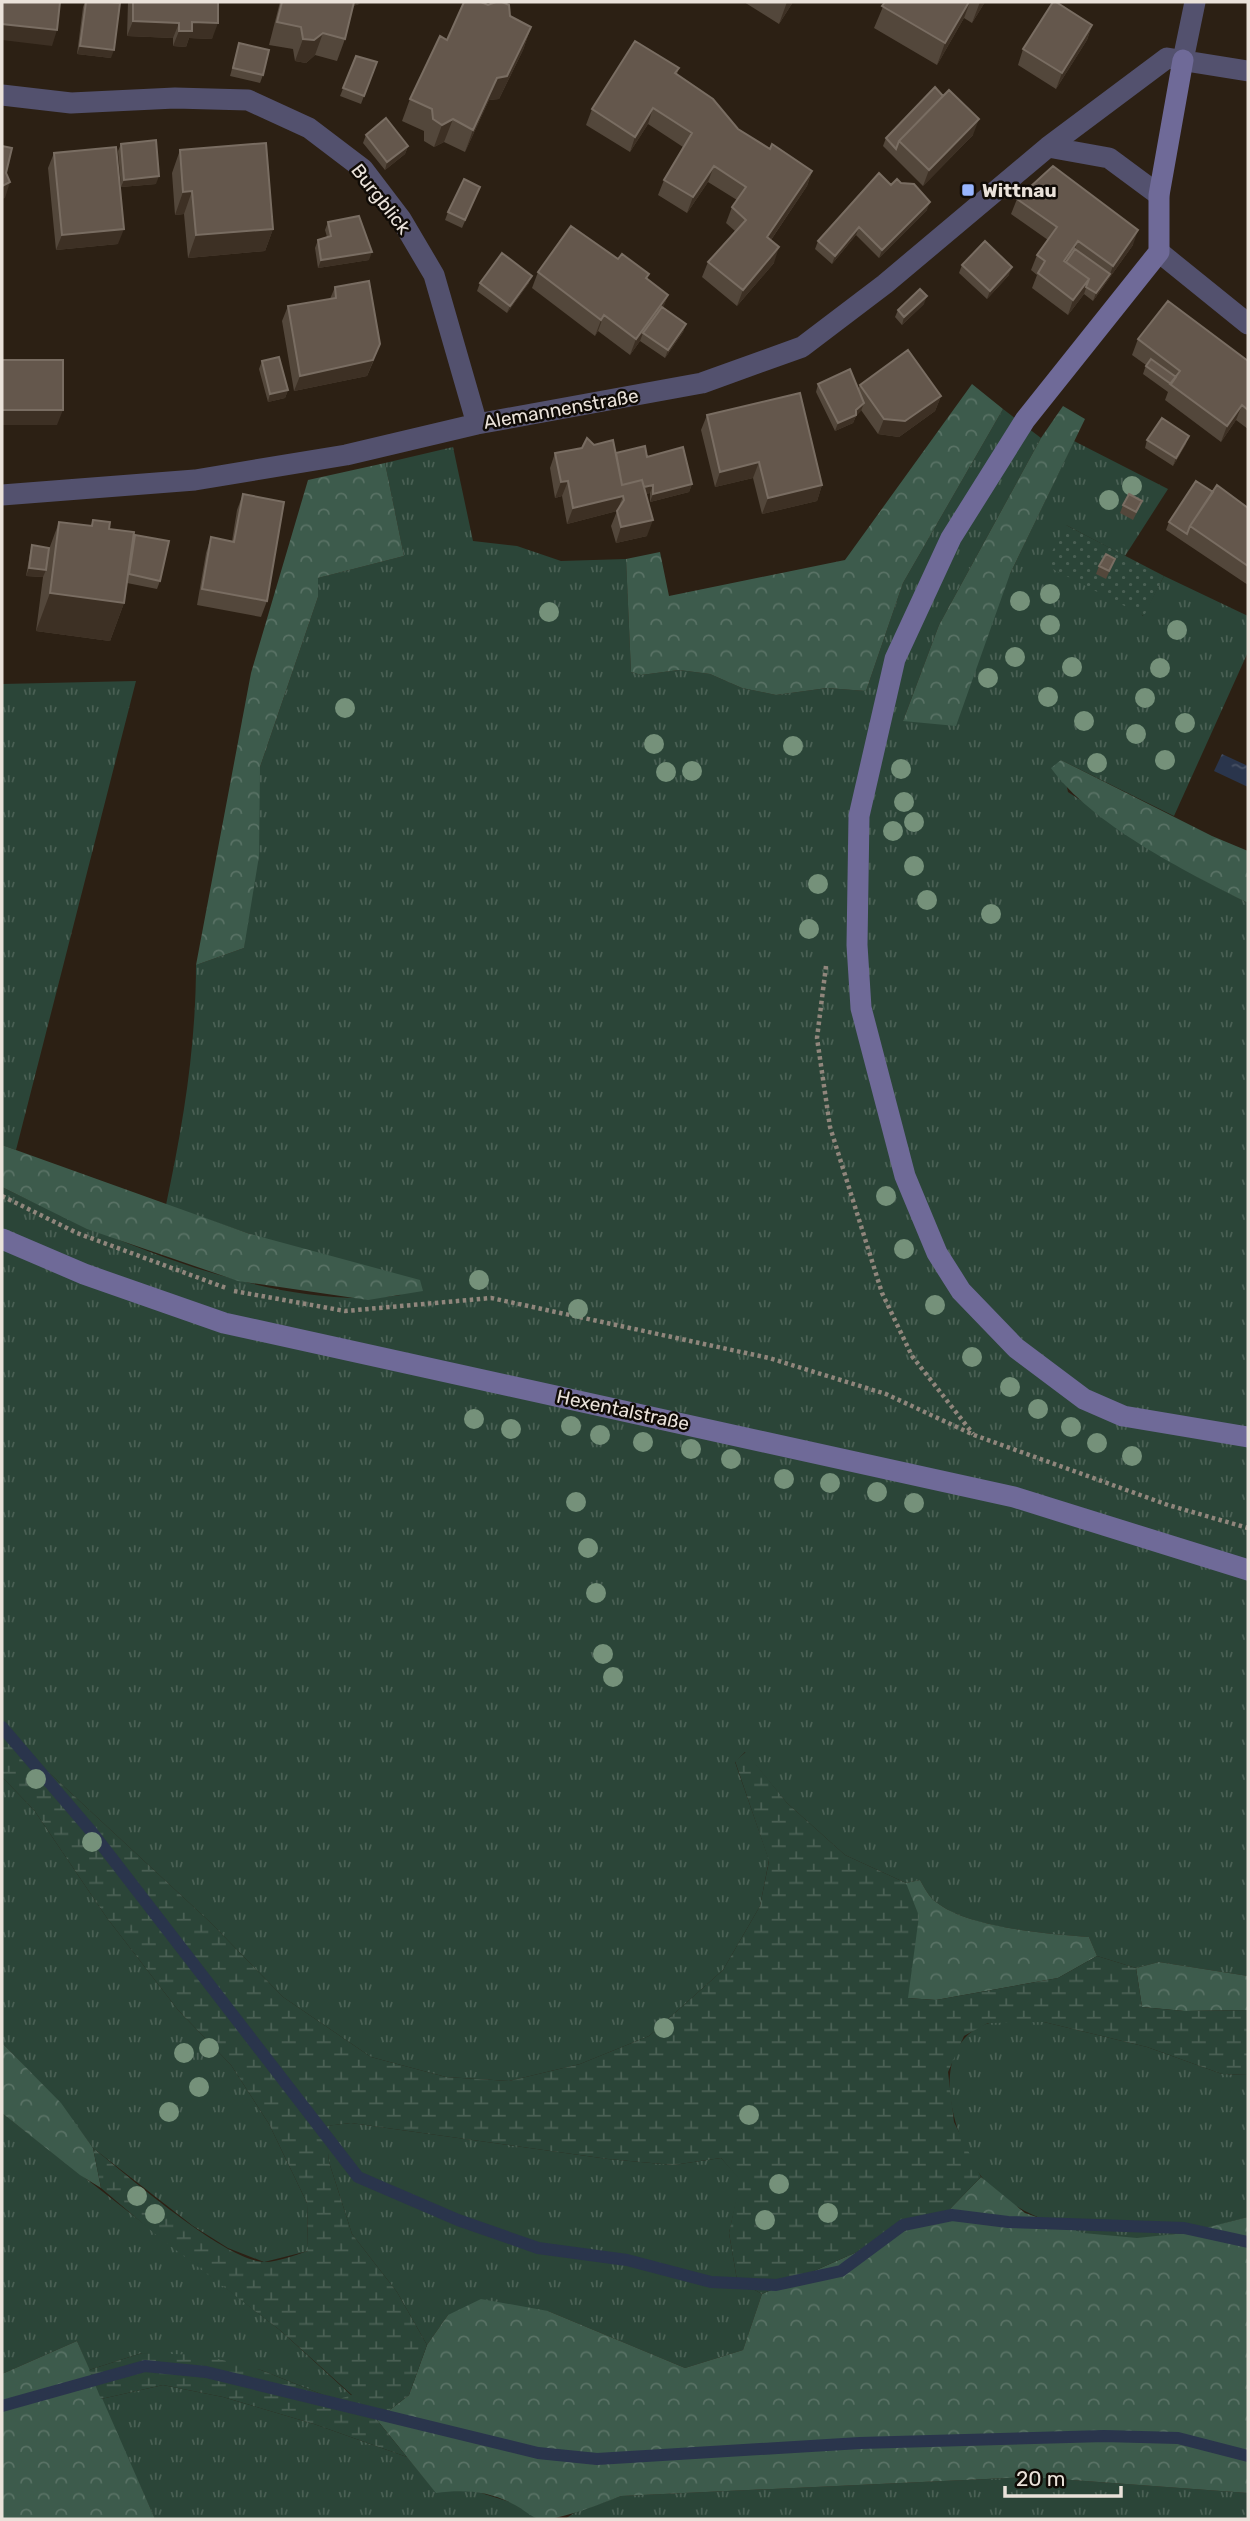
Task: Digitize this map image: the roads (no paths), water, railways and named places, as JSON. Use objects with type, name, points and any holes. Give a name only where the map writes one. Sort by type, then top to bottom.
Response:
[{"type":"street","points":[[1195,2],[1159,195],[1159,252],[1025,420],[951,538],[895,659],[859,816],[857,945],[862,1008],[905,1176],[937,1253],[961,1291],[1016,1348],[1084,1399],[1123,1416],[1248,1437]]},
{"type":"street","name":"Alemannenstraße","points":[[2,495],[195,480],[346,455],[477,424],[702,383],[802,347],[886,284],[1048,147],[1167,58],[1183,60]]},
{"type":"street","points":[[1183,60],[1248,71]]},
{"type":"street","name":"Burgblick","points":[[2,95],[71,103],[175,98],[248,100],[309,128],[363,169],[401,219],[434,275],[477,424]]},
{"type":"street","points":[[1048,147],[1109,158],[1159,195]]},
{"type":"street","points":[[1159,252],[1248,324]]},
{"type":"street","name":"Hexentalstraße","points":[[2,1239],[85,1273],[224,1323],[1014,1497],[1248,1570]]},
{"type":"water","points":[[1222,754],[1248,766],[1248,787],[1214,771]]},
{"type":"waterway","points":[[2,1727],[91,1831],[358,2177],[458,2220],[538,2248],[627,2260],[711,2282],[776,2285],[841,2271],[903,2225],[952,2215],[1008,2222],[1184,2228],[1248,2242]]},
{"type":"waterway","points":[[2,2406],[145,2366],[206,2372],[538,2453],[597,2459],[860,2443],[1104,2436],[1178,2438],[1248,2456]]},
{"type":"place","name":"Wittnau","points":[[968,190]]}]
